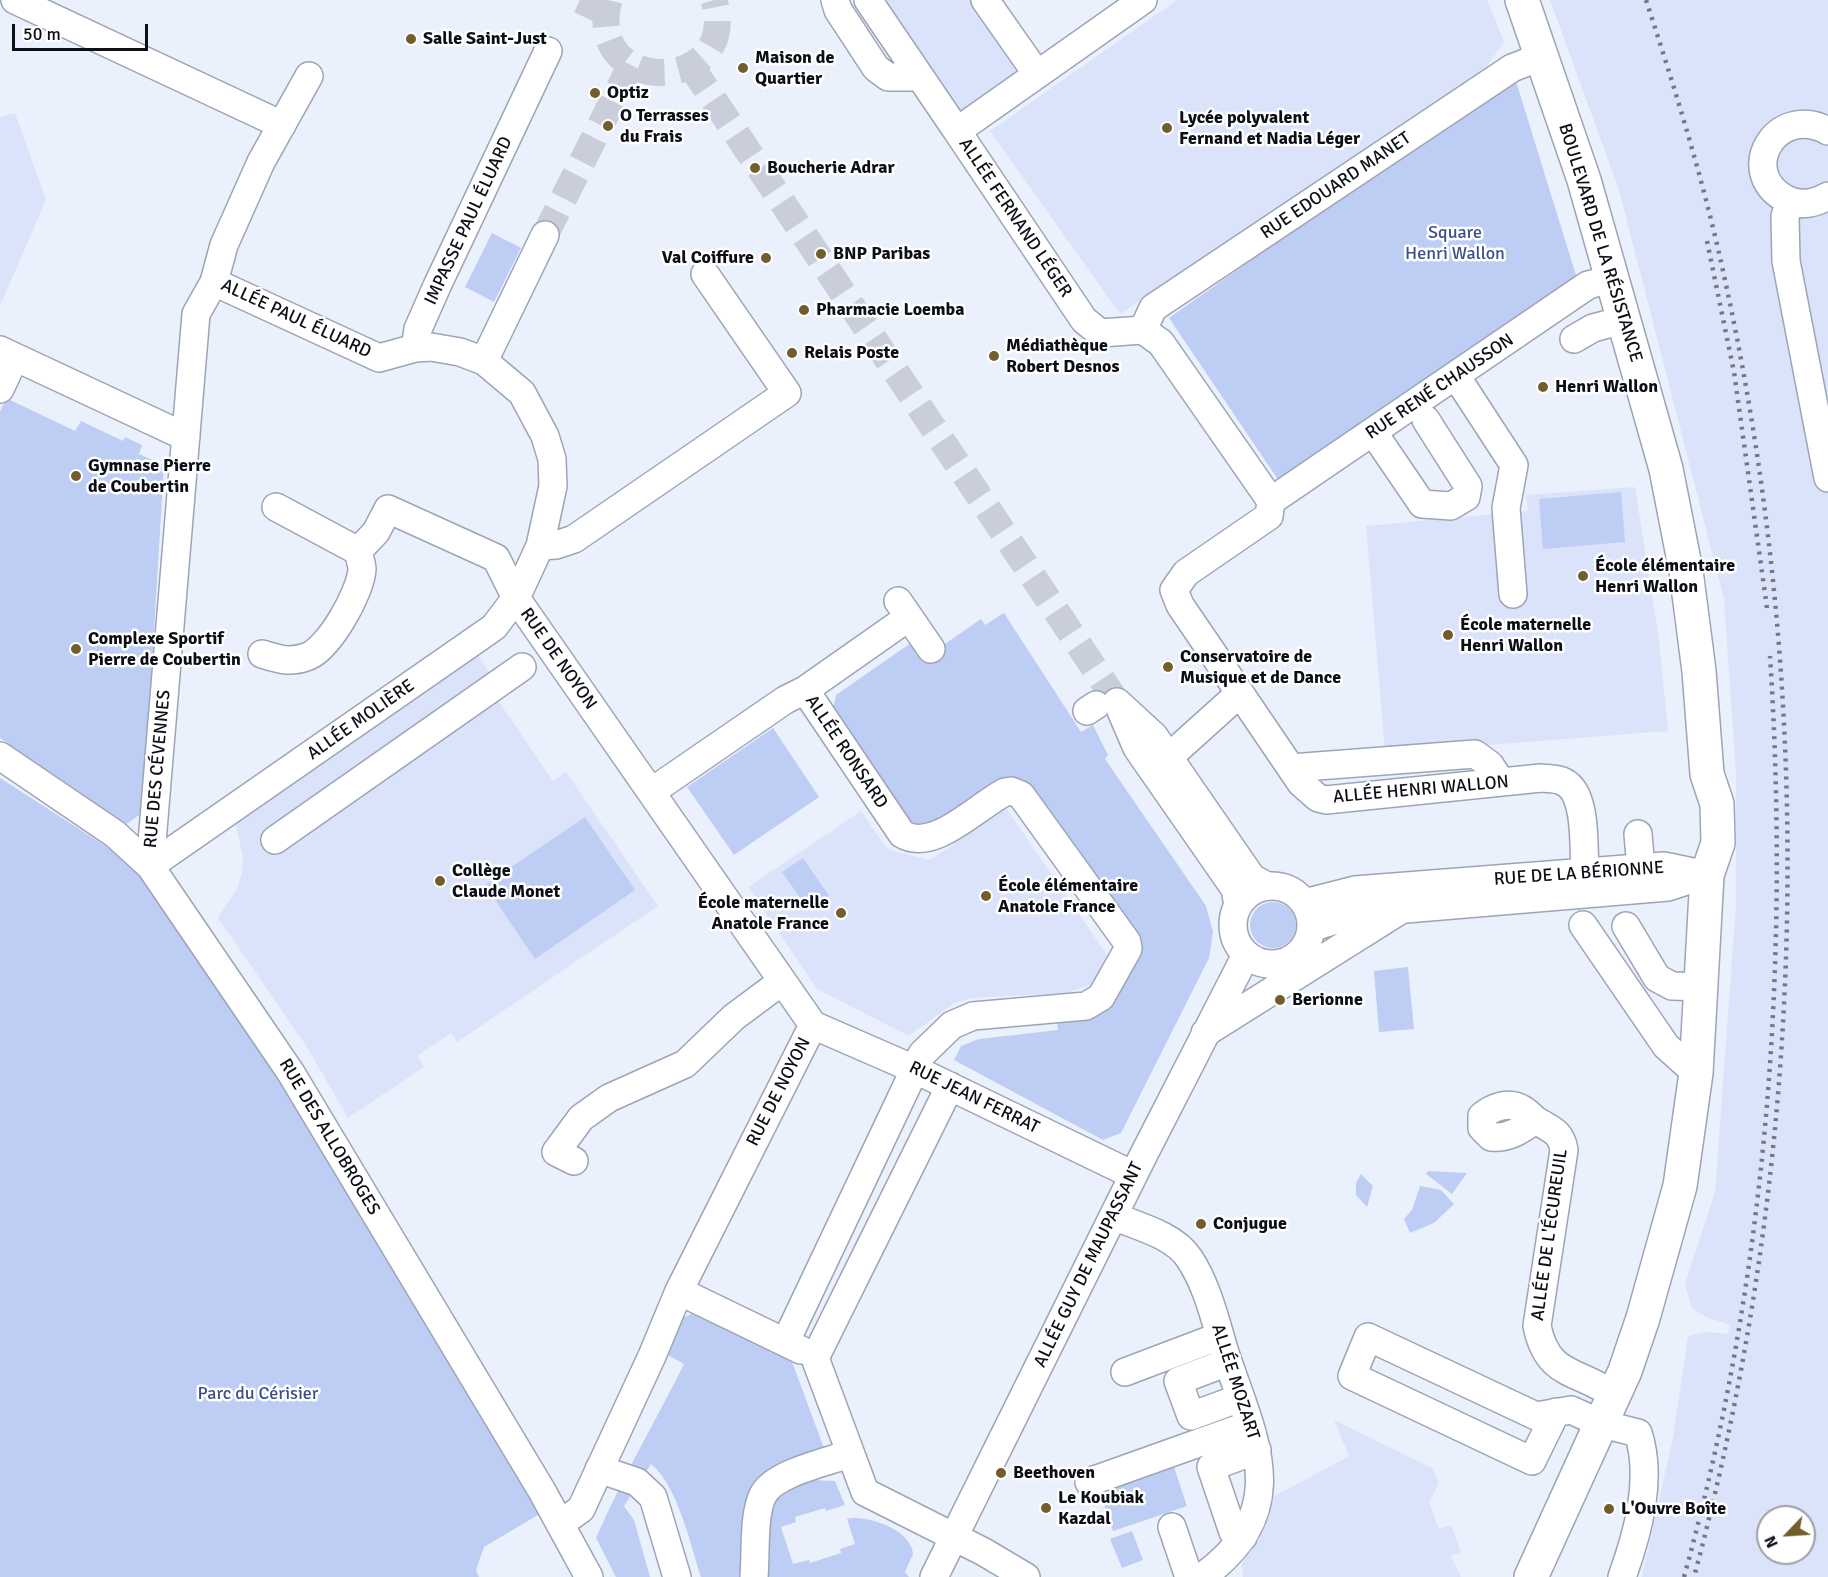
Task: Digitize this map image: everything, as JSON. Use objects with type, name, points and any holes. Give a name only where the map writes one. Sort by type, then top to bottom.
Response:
[{"type":"main road","name":"BOULEVARD DE LA RÉSISTANCE","points":[[1522,0],[1584,180],[1666,469],[1686,571],[1699,671],[1707,774],[1716,804],[1718,843],[1707,875],[1696,1073],[1680,1186],[1643,1318],[1608,1410],[1531,1577]]},
{"type":"street","points":[[15,0],[282,125]]},
{"type":"street","points":[[835,0],[838,10],[876,68],[888,77],[920,77]]},
{"type":"street","points":[[868,0],[957,131]]},
{"type":"street","points":[[985,0],[1037,74]]},
{"type":"street","name":"ALLÉE FERNAND LÉGER","points":[[1143,0],[957,131],[1084,320],[1100,333],[1109,335],[1143,330]]},
{"type":"street","name":"IMPASSE PAUL ÉLUARD","points":[[415,348],[418,329],[436,286],[549,51]]},
{"type":"street","name":"RUE EDOUARD MANET","points":[[1143,330],[1153,308],[1512,68],[1543,56]]},
{"type":"street","name":"ALLÉE PAUL ÉLUARD","points":[[309,76],[261,162],[224,245],[214,282],[379,358],[415,348],[445,348],[484,360],[522,393],[542,429],[552,459],[554,486],[540,546]]},
{"type":"street","points":[[1828,131],[1808,123],[1788,126],[1771,139],[1764,159],[1764,170],[1772,189],[1789,201],[1810,204],[1828,196]]},
{"type":"street","points":[[1789,201],[1785,217],[1786,261],[1828,478]]},
{"type":"street","points":[[484,360],[545,235]]},
{"type":"street","points":[[540,546],[556,545],[574,539],[787,393],[705,274]]},
{"type":"street","name":"RUE RENÉ CHAUSSON","points":[[1270,501],[1588,285],[1612,279]]},
{"type":"street","name":"RUE DES CÉVENNES","points":[[150,866],[196,314],[214,282]]},
{"type":"street","points":[[1574,339],[1593,328],[1623,320]]},
{"type":"street","points":[[1143,330],[1161,343],[1270,501]]},
{"type":"street","points":[[0,389],[7,353],[186,437]]},
{"type":"street","points":[[1456,376],[1514,465],[1506,508],[1513,594]]},
{"type":"street","points":[[1373,432],[1422,504],[1451,506],[1466,496],[1468,486],[1426,420]]},
{"type":"street","name":"ALLÉE HENRI WALLON","points":[[1270,501],[1269,516],[1186,573],[1174,590],[1180,605],[1291,768],[1311,793],[1326,800],[1541,778],[1558,779],[1568,783],[1578,797],[1581,807],[1585,872]]},
{"type":"street","points":[[262,654],[286,662],[309,657],[323,647],[356,593],[362,569],[358,551],[276,507]]},
{"type":"street","points":[[358,551],[376,532],[388,509],[496,558],[511,607],[680,866],[696,858]]},
{"type":"street","name":"ALLÉE MOLIÈRE","points":[[150,866],[494,627],[511,607],[540,546]]},
{"type":"street","name":"RUE DE NOYON","points":[[511,607],[651,792],[813,1025],[679,1291],[652,1356],[581,1509],[560,1524]]},
{"type":"street","points":[[806,690],[903,609],[931,649]]},
{"type":"street","points":[[275,840],[522,667]]},
{"type":"street","name":"ALLÉE RONSARD","points":[[651,792],[785,700],[806,690],[902,834],[909,838],[924,840],[938,835],[992,799],[1011,791],[1021,795],[1127,942],[1128,949],[1101,997],[1086,1006],[974,1016],[952,1025],[938,1037],[922,1054],[914,1069]]},
{"type":"street","points":[[1160,763],[1240,693]]},
{"type":"street","name":"RUE DES ALLOBROGES","points":[[0,756],[115,834],[150,866],[291,1073],[560,1524],[589,1577]]},
{"type":"street","points":[[1160,763],[1252,878],[1267,886],[1288,889],[1308,915],[1304,948],[1287,961],[1266,964],[1246,955],[1234,937],[1233,927],[1238,906],[1234,889],[1160,763]]},
{"type":"street","points":[[1638,834],[1641,868]]},
{"type":"street","name":"RUE DE LA BÉRIONNE","points":[[1308,915],[1355,890],[1664,866],[1707,875]]},
{"type":"street","name":"RUE DE LA BÉRIONNE","points":[[1308,915],[1358,913],[1668,887],[1707,875]]},
{"type":"street","points":[[1238,906],[1250,893],[1267,886]]},
{"type":"street","points":[[1204,1034],[1401,909]]},
{"type":"street","points":[[1583,925],[1666,1046],[1696,1073]]},
{"type":"street","points":[[1626,927],[1657,978],[1672,986],[1702,987]]},
{"type":"street","name":"ALLÉE GUY DE MAUPASSANT","points":[[934,1577],[1133,1175],[1246,955]]},
{"type":"street","points":[[574,1161],[556,1152],[581,1118],[609,1098],[685,1064],[734,1017],[781,982]]},
{"type":"street","name":"RUE JEAN FERRAT","points":[[813,1025],[914,1069],[1133,1175]]},
{"type":"street","points":[[786,1341],[914,1069]]},
{"type":"street","points":[[815,1358],[950,1086]]},
{"type":"street","name":"ALLÉE DE L'ÉCUREUIL","points":[[1535,1120],[1558,1132],[1564,1150],[1537,1326],[1540,1341],[1558,1367],[1600,1384],[1608,1410]]},
{"type":"street","name":"ALLÉE MOZART","points":[[1113,1216],[1168,1240],[1188,1256],[1203,1286],[1253,1438],[1260,1492],[1243,1537],[1232,1553],[1202,1577]]},
{"type":"street","points":[[845,1217],[877,1233]]},
{"type":"street","points":[[679,1291],[786,1341],[815,1358],[865,1492],[1026,1577]]},
{"type":"street","points":[[1125,1372],[1220,1336]]},
{"type":"street","points":[[1556,1412],[1532,1461],[1352,1376],[1368,1337],[1536,1416],[1556,1412],[1571,1410],[1608,1410],[1638,1432],[1643,1449],[1643,1488],[1633,1547],[1622,1577]]},
{"type":"street","points":[[1228,1362],[1178,1381],[1191,1416],[1240,1398]]},
{"type":"street","points":[[1089,1482],[1253,1438]]},
{"type":"street","points":[[1243,1537],[1233,1532],[1211,1467],[1253,1438]]},
{"type":"street","points":[[753,1577],[762,1495],[770,1485],[782,1478],[849,1454]]},
{"type":"street","points":[[599,1469],[637,1482],[653,1497],[677,1577]]},
{"type":"street","points":[[1172,1527],[1189,1577]]},
{"type":"shaded area","points":[[878,0],[974,0],[1023,72],[967,111],[953,108]]},
{"type":"shaded area","points":[[1177,0],[1487,0],[1504,42],[1487,66],[1120,314],[990,131]]},
{"type":"shaded area","points":[[1550,0],[1828,0],[1828,1577],[1642,1577],[1673,1437],[1688,1336],[1707,1332],[1728,1334],[1730,1325],[1706,1317],[1692,1308],[1685,1284],[1715,1192],[1736,905],[1736,774],[1724,599],[1619,190]]},
{"type":"shaded area","points":[[15,113],[46,200],[0,306],[0,117]]},
{"type":"shaded area","points":[[1635,487],[1659,640],[1668,731],[1385,753],[1366,526],[1528,511],[1526,495]]},
{"type":"shaded area","name":"Collège Claude Monet","points":[[478,655],[503,694],[497,699],[553,781],[566,772],[658,906],[457,1042],[451,1033],[417,1056],[424,1067],[348,1118],[307,1047],[218,918],[237,889],[242,873],[243,857],[235,822]]},
{"type":"shaded area","points":[[1006,808],[1107,955],[1093,984],[1067,993],[972,998],[954,1003],[909,1036],[817,989],[748,887],[861,811],[887,849],[930,860]]},
{"type":"shaded area","points":[[1334,1420],[1432,1468],[1439,1483],[1429,1502],[1439,1529],[1451,1525],[1461,1552],[1451,1556],[1461,1577],[1243,1577],[1242,1564],[1275,1496],[1349,1456]]},
{"type":"green space","name":"Square Henri Wallon","points":[[1514,75],[1579,285],[1281,484],[1169,318]]},
{"type":"green space","points":[[492,233],[521,248],[494,302],[465,287]]},
{"type":"green space","name":"Complexe Sportif Pierre de Coubertin","points":[[6,398],[75,431],[81,421],[123,441],[125,437],[142,445],[139,454],[164,465],[143,812],[127,824],[0,738],[0,412]]},
{"type":"green space","points":[[1621,492],[1625,542],[1543,549],[1539,499]]},
{"type":"green space","points":[[1004,613],[1081,732],[1093,725],[1108,755],[1105,759],[1206,906],[1213,932],[1209,958],[1121,1133],[1103,1140],[954,1060],[961,1046],[979,1039],[1058,1030],[1057,1020],[1102,1014],[1137,944],[1024,780],[1010,777],[932,828],[913,827],[833,708],[836,695],[918,638],[929,655],[981,619],[985,625]]},
{"type":"green space","points":[[773,728],[819,797],[734,855],[687,787]]},
{"type":"green space","name":"Parc du Cérisier","points":[[0,778],[107,847],[140,875],[275,1072],[543,1512],[484,1547],[476,1570],[479,1577],[0,1577]]},
{"type":"green space","points":[[585,817],[635,890],[535,959],[485,885]]},
{"type":"green space","points":[[803,858],[829,896],[809,910],[782,872]]},
{"type":"green space","points":[[1273,902],[1289,909],[1296,925],[1289,941],[1273,948],[1257,941],[1250,925],[1257,909]]},
{"type":"green space","points":[[1408,967],[1414,1029],[1379,1032],[1374,971]]},
{"type":"green space","points":[[1428,1171],[1467,1173],[1452,1194],[1426,1174]]},
{"type":"green space","points":[[1361,1174],[1373,1186],[1367,1207],[1356,1195],[1356,1183]]},
{"type":"green space","points":[[1420,1186],[1441,1190],[1454,1204],[1434,1223],[1410,1233],[1404,1219],[1412,1210]]},
{"type":"green space","points":[[696,1312],[791,1359],[825,1451],[770,1471],[755,1481],[746,1568],[742,1577],[701,1577],[676,1501],[669,1486],[651,1464],[624,1506],[634,1520],[650,1577],[616,1577],[596,1538],[684,1364],[666,1354],[682,1318]]},
{"type":"green space","points":[[1172,1461],[1187,1506],[1113,1531],[1098,1487]]},
{"type":"green space","points":[[811,1480],[835,1481],[845,1505],[795,1517],[796,1522],[781,1527],[793,1564],[809,1560],[810,1563],[841,1553],[840,1549],[855,1544],[847,1519],[864,1519],[886,1525],[905,1537],[911,1545],[913,1554],[905,1572],[909,1577],[763,1577],[770,1500],[777,1493]]},
{"type":"green space","points":[[1132,1531],[1143,1560],[1122,1568],[1110,1539]]},
{"type":"tunnel","points":[[580,0],[605,12]]},
{"type":"tunnel","points":[[609,0],[607,32],[618,54],[638,68],[662,72],[686,68],[706,54],[716,32],[714,0]]},
{"type":"tunnel","points":[[545,235],[631,65]]},
{"type":"tunnel","points":[[691,66],[1117,702]]},
{"type":"railway","points":[[1646,0],[1707,202],[1723,271],[1754,433],[1775,596],[1786,761],[1787,926],[1778,1091],[1760,1254],[1732,1417],[1694,1577]]},
{"type":"railway","points":[[1707,241],[1734,372],[1767,608]]},
{"type":"railway","points":[[1684,1577],[1712,1464],[1735,1350],[1753,1235],[1766,1120],[1777,888],[1770,656]]},
{"type":"place","name":"Salle Saint-Just","points":[[411,39]]},
{"type":"place","name":"Maison de Quartier","points":[[743,68]]},
{"type":"place","name":"Optiz","points":[[595,93]]},
{"type":"place","name":"O Terrasses du Frais","points":[[608,126]]},
{"type":"place","name":"Lycée polyvalent Fernand et Nadia Léger","points":[[1167,128]]},
{"type":"place","name":"Boucherie Adrar","points":[[755,168]]},
{"type":"place","name":"BNP Paribas","points":[[821,254]]},
{"type":"place","name":"Val Coiffure","points":[[766,258]]},
{"type":"place","name":"Pharmacie Loemba","points":[[804,310]]},
{"type":"place","name":"Relais Poste","points":[[792,353]]},
{"type":"place","name":"Médiathèque Robert Desnos","points":[[994,356]]},
{"type":"place","name":"Henri Wallon","points":[[1543,387]]},
{"type":"place","name":"Gymnase Pierre de Coubertin","points":[[76,476]]},
{"type":"place","name":"École élémentaire Henri Wallon","points":[[1583,576]]},
{"type":"place","name":"École maternelle Henri Wallon","points":[[1448,635]]},
{"type":"place","name":"Complexe Sportif Pierre de Coubertin","points":[[76,649]]},
{"type":"place","name":"Conservatoire de Musique et de Dance","points":[[1168,667]]},
{"type":"place","name":"Collège Claude Monet","points":[[440,881]]},
{"type":"place","name":"École élémentaire Anatole France","points":[[986,896]]},
{"type":"place","name":"École maternelle Anatole France","points":[[841,913]]},
{"type":"place","name":"Berionne","points":[[1280,1000]]},
{"type":"place","name":"Conjugue","points":[[1201,1224]]},
{"type":"place","name":"Beethoven","points":[[1001,1473]]},
{"type":"place","name":"Le Koubiak Kazdal","points":[[1046,1508]]},
{"type":"place","name":"L'Ouvre Boîte","points":[[1609,1509]]}]
